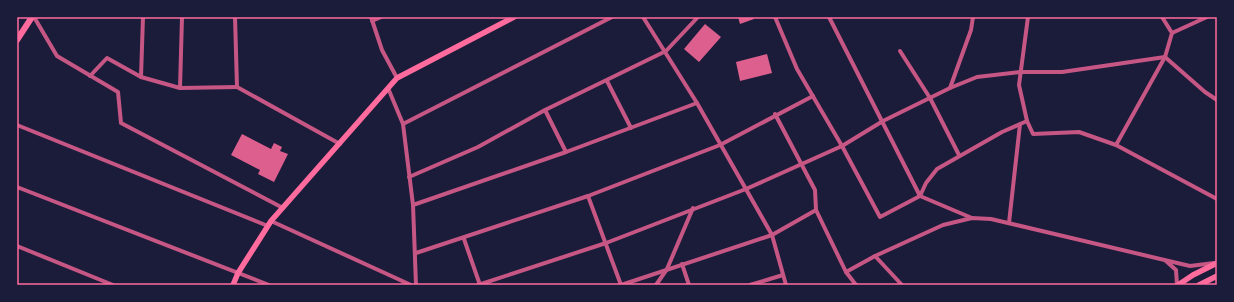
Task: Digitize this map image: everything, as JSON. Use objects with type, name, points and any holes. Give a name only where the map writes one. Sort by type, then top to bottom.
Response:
[{"type":"main road","points":[[17,40],[33,17]]},
{"type":"main road","points":[[233,285],[238,273],[270,223],[397,78],[514,17]]},
{"type":"main road","points":[[1178,285],[1193,274],[1217,263]]},
{"type":"main road","points":[[1199,285],[1217,276]]},
{"type":"street","points":[[33,17],[57,56],[118,92],[121,123],[283,208]]},
{"type":"street","points":[[142,77],[143,17]]},
{"type":"street","points":[[180,88],[182,17]]},
{"type":"street","points":[[235,17],[237,87]]},
{"type":"street","points":[[381,17],[371,19],[382,50],[397,78]]},
{"type":"street","points":[[403,124],[612,17]]},
{"type":"street","points":[[643,17],[666,51],[697,103],[772,235],[786,285]]},
{"type":"street","points":[[409,177],[478,147],[546,110],[666,51],[698,17]]},
{"type":"street","points":[[775,17],[797,69],[842,146],[880,217],[920,196],[926,183],[937,169],[958,155],[1027,121]]},
{"type":"street","points":[[829,17],[884,121],[920,196],[972,218]]},
{"type":"street","points":[[950,88],[973,17]]},
{"type":"street","points":[[1028,17],[1019,85],[1027,121],[1033,134],[1079,132],[1116,145],[1217,200]]},
{"type":"street","points":[[1116,145],[1165,57],[1172,32],[1162,17]]},
{"type":"street","points":[[1172,32],[1206,17]]},
{"type":"street","points":[[900,51],[930,98],[958,155]]},
{"type":"street","points":[[464,239],[479,285],[606,242],[746,189],[803,165],[842,146],[884,121],[950,88],[977,77],[1021,72],[1062,72],[1165,57],[1205,92],[1217,100]]},
{"type":"street","points":[[90,76],[107,58],[142,77],[180,88],[237,87],[340,144]]},
{"type":"street","points":[[607,81],[631,128]]},
{"type":"street","points":[[388,88],[403,124],[413,205],[416,285]]},
{"type":"street","points":[[416,253],[464,239],[588,196],[720,145],[775,114],[813,96]]},
{"type":"street","points":[[413,205],[566,152],[697,103]]},
{"type":"street","points":[[546,110],[566,152]]},
{"type":"street","points":[[775,114],[815,190],[816,210],[846,272],[856,285]]},
{"type":"street","points":[[1009,223],[1020,124]]},
{"type":"street","points":[[17,125],[270,223],[411,285]]},
{"type":"street","points":[[17,187],[269,285]]},
{"type":"street","points":[[588,196],[621,285],[772,235],[816,210]]},
{"type":"street","points":[[656,285],[667,269],[693,208]]},
{"type":"street","points":[[846,272],[875,256],[943,225],[972,218],[991,219],[1190,266],[1217,263]]},
{"type":"street","points":[[17,246],[113,285]]},
{"type":"street","points":[[875,256],[902,285]]},
{"type":"street","points":[[1165,261],[1176,270],[1178,285]]},
{"type":"street","points":[[682,264],[689,285]]},
{"type":"street","points":[[750,285],[783,275]]},
{"type":"building","points":[[738,17],[753,17],[754,19],[740,24]]},
{"type":"building","points":[[705,24],[721,37],[699,62],[684,49]]},
{"type":"building","points":[[767,54],[772,73],[740,81],[736,62]]},
{"type":"building","points":[[242,134],[271,149],[274,143],[282,147],[280,151],[288,154],[274,182],[258,174],[260,170],[231,155]]}]
